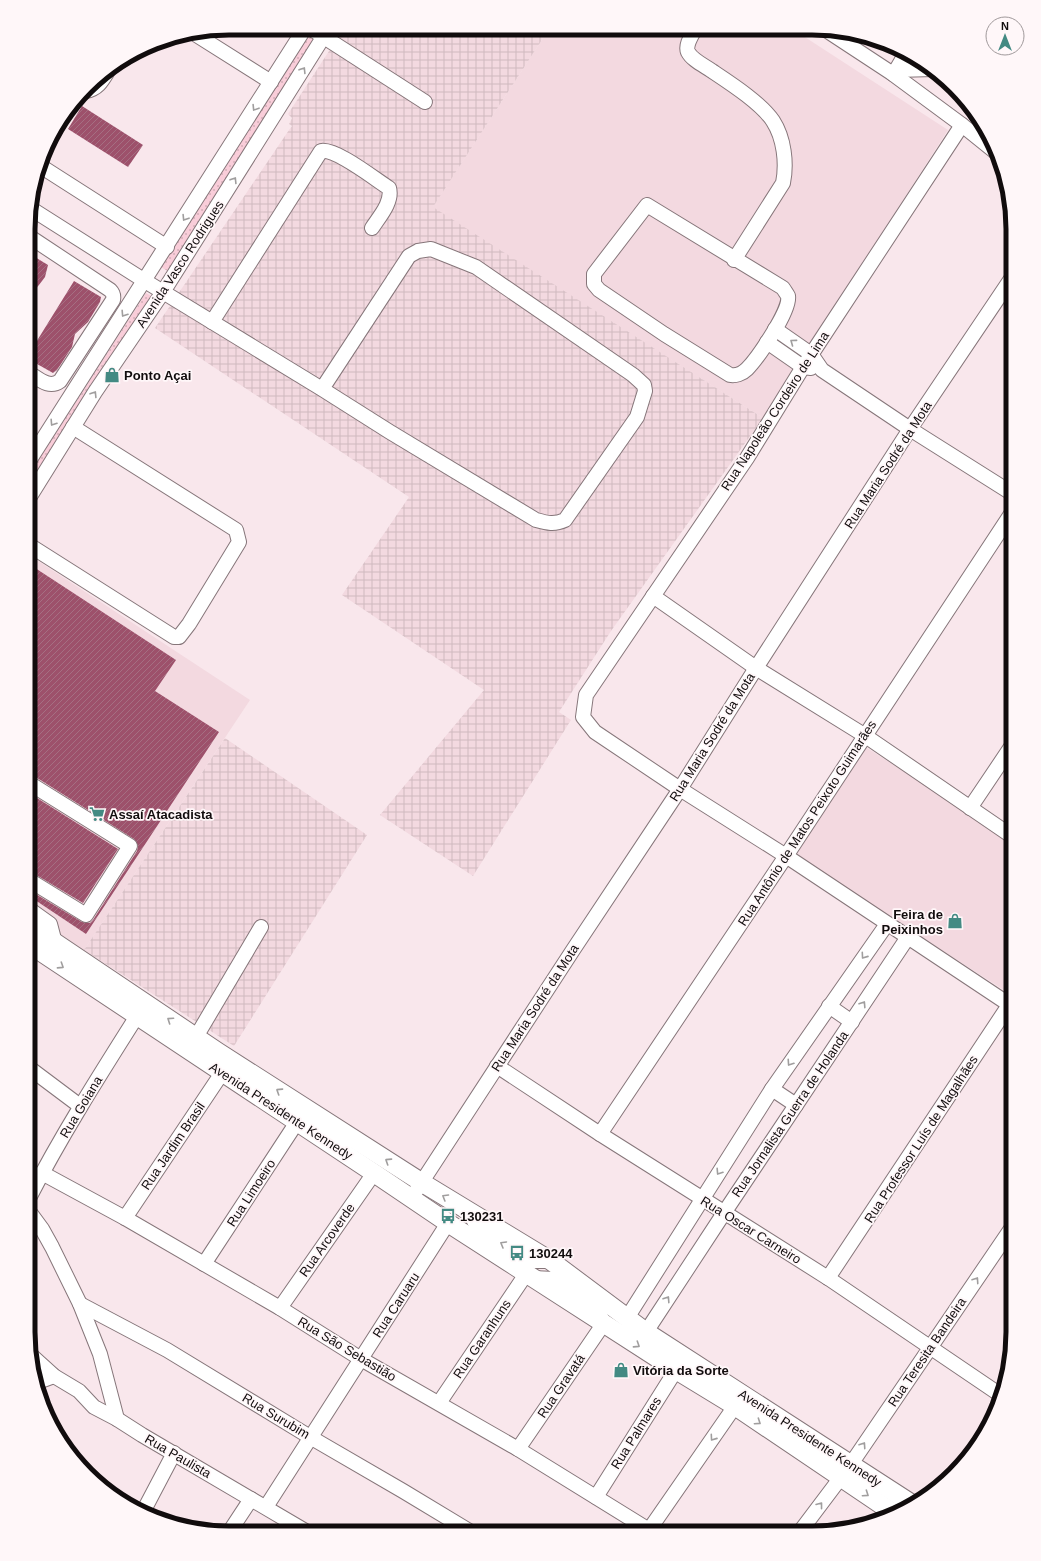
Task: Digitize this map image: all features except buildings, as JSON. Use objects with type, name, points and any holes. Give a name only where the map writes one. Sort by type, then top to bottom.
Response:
[{"type":"main road","name":"Avenida Presidente Kennedy","points":[[35,929],[196,1037],[421,1182],[552,1261],[646,1332],[846,1471],[890,1509]]},
{"type":"main road","name":"Avenida Presidente Kennedy","points":[[35,951],[137,1016],[529,1276],[676,1370],[846,1471],[907,1501]]},
{"type":"street","name":"Avenida Vasco Rodrigues","points":[[35,452],[301,35]]},
{"type":"street","name":"Avenida Vasco Rodrigues","points":[[35,488],[95,392],[163,292],[325,35]]},
{"type":"street","points":[[329,35],[425,102]]},
{"type":"street","points":[[693,35],[688,46],[688,51],[693,58],[762,108],[773,121],[779,134],[785,155],[786,171],[783,183],[734,260]]},
{"type":"street","points":[[837,37],[894,72],[987,145]]},
{"type":"street","points":[[201,38],[271,82]]},
{"type":"street","points":[[894,72],[903,58]]},
{"type":"street","points":[[894,72],[923,70]]},
{"type":"street","name":"Rua Napoleão Cordeiro de Lima","points":[[680,789],[595,732],[583,716],[586,695],[747,458],[802,367],[962,125]]},
{"type":"street","points":[[212,322],[322,151],[326,150],[336,154],[389,188],[390,197],[372,228]]},
{"type":"street","points":[[45,169],[167,247]]},
{"type":"street","points":[[647,205],[734,260],[783,288],[788,296],[786,306],[767,342],[746,370],[734,376],[730,375],[664,334],[599,290],[594,284],[593,279],[594,274],[647,205]]},
{"type":"street","points":[[36,212],[390,432],[536,520],[549,524],[559,523],[565,520],[637,417],[645,391],[644,385],[633,375],[476,267],[431,249],[418,251],[409,256],[322,389]]},
{"type":"street","points":[[35,240],[113,292],[113,300],[60,381],[53,385],[44,382],[35,376]]},
{"type":"street","name":"Rua Maria Sodré da Mota","points":[[411,1198],[680,789],[910,429],[1006,286]]},
{"type":"street","points":[[96,326],[97,331],[105,342]]},
{"type":"street","points":[[775,329],[811,354],[822,370],[910,429],[1006,490]]},
{"type":"street","points":[[767,342],[802,367],[822,370]]},
{"type":"street","points":[[74,359],[93,362]]},
{"type":"street","points":[[35,549],[174,637],[180,637],[239,542],[236,530],[73,427]]},
{"type":"street","name":"Rua Antônio de Matos Peixoto Guimarães","points":[[600,1134],[786,856],[864,735],[1006,522]]},
{"type":"street","points":[[653,596],[756,668],[864,735],[1006,832]]},
{"type":"street","points":[[970,808],[1006,754]]},
{"type":"street","points":[[35,787],[130,846],[86,915],[35,884]]},
{"type":"street","points":[[680,789],[786,856],[886,924],[1006,999]]},
{"type":"street","points":[[35,913],[50,924],[55,943]]},
{"type":"street","name":"Rua Jornalista Guerra de Holanda","points":[[627,1318],[772,1089],[886,924]]},
{"type":"street","points":[[196,1037],[261,927]]},
{"type":"street","name":"Rua Jornalista Guerra de Holanda","points":[[646,1332],[908,937]]},
{"type":"street","points":[[829,1006],[852,1022]]},
{"type":"street","name":"Rua Professor Luís de Magalhães","points":[[828,1278],[1006,1012]]},
{"type":"street","name":"Rua Goiana","points":[[35,1186],[80,1106],[137,1016]]},
{"type":"street","name":"Rua Oscar Carneiro","points":[[497,1066],[600,1134],[828,1278],[996,1392]]},
{"type":"street","points":[[35,1072],[80,1106]]},
{"type":"street","name":"Rua Jardim Brasil","points":[[125,1218],[222,1073]]},
{"type":"street","points":[[772,1089],[796,1105]]},
{"type":"street","name":"Rua Limoeiro","points":[[204,1264],[297,1122]]},
{"type":"street","name":"Rua São Sebastião","points":[[42,1173],[125,1218],[280,1308],[360,1360],[518,1449],[640,1526]]},
{"type":"street","name":"Rua Arcoverde","points":[[280,1308],[374,1173]]},
{"type":"street","points":[[35,1220],[52,1247],[80,1304],[100,1354],[117,1419]]},
{"type":"street","name":"Rua Caruaru","points":[[266,1507],[448,1223]]},
{"type":"street","name":"Rua Teresita Bandeira","points":[[804,1526],[846,1471],[1006,1236]]},
{"type":"street","name":"Rua Garanhuns","points":[[438,1403],[529,1276]]},
{"type":"street","name":"Rua Surubim","points":[[80,1304],[167,1350],[460,1526]]},
{"type":"street","name":"Rua Gravatá","points":[[518,1449],[604,1324]]},
{"type":"street","name":"Rua Paulista","points":[[38,1361],[54,1376],[79,1390],[94,1407],[117,1419],[297,1526]]},
{"type":"street","name":"Rua Palmares","points":[[596,1497],[676,1370]]},
{"type":"street","points":[[42,1381],[54,1376]]},
{"type":"street","points":[[651,1526],[735,1406]]},
{"type":"street","points":[[146,1507],[174,1453]]},
{"type":"street","points":[[233,1526],[251,1499]]},
{"type":"shaded area","points":[[309,35],[313,35],[318,38],[169,272],[161,267]]},
{"type":"shaded area","points":[[339,35],[545,35],[433,207],[763,418],[611,631],[559,712],[571,720],[473,876],[380,815],[484,690],[342,595],[409,497],[155,328],[292,126],[289,124],[292,118],[288,114]]},
{"type":"shaded area","points":[[545,35],[802,35],[948,130],[763,418],[432,208]]},
{"type":"shaded area","points":[[146,293],[153,297],[35,482],[35,466]]},
{"type":"shaded area","name":"Assaí Atacadista","points":[[35,559],[250,700],[84,950],[35,918]]},
{"type":"shaded area","points":[[225,738],[367,835],[234,1046],[84,950]]},
{"type":"shaded area","name":"Feira de Peixinhos","points":[[864,746],[1006,837],[1006,991],[793,854]]},
{"type":"place","name":"Ponto Açai","points":[[112,375]]},
{"type":"place","name":"Assaí Atacadista","points":[[97,814]]},
{"type":"place","name":"Feira de Peixinhos","points":[[955,921]]},
{"type":"place","name":"130231","points":[[448,1216]]},
{"type":"place","name":"130244","points":[[517,1253]]},
{"type":"place","name":"Vitória da Sorte","points":[[621,1370]]}]
